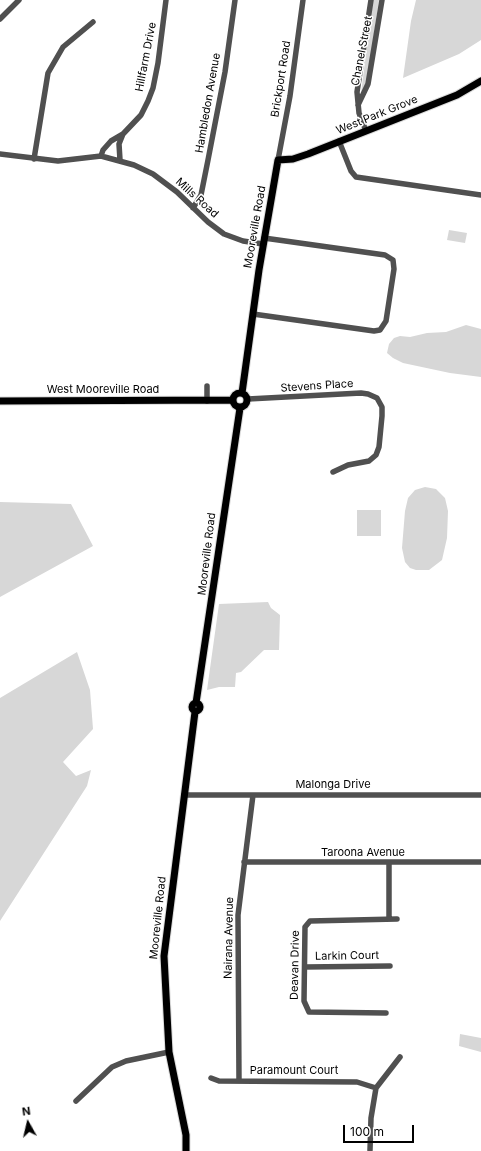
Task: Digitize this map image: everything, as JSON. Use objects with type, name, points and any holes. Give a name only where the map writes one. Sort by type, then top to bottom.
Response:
[{"type":"main road","name":"West Park Grove","points":[[278,160],[293,159],[339,142],[457,95],[481,81]]},
{"type":"main road","name":"Mooreville Road","points":[[242,393],[264,241],[278,160]]},
{"type":"main road","points":[[242,393],[246,395],[248,400],[246,406],[240,408],[234,404],[233,400],[237,394],[242,393]]},
{"type":"main road","name":"West Mooreville Road","points":[[0,401],[233,400]]},
{"type":"main road","name":"Mooreville Road","points":[[186,1151],[186,1135],[169,1052],[164,956],[195,712],[200,708],[196,703],[240,408]]},
{"type":"street","points":[[0,19],[19,0]]},
{"type":"street","name":"Hillfarm Drive","points":[[101,156],[103,150],[111,141],[123,134],[141,115],[153,88],[166,0]]},
{"type":"street","name":"Hambledon Avenue","points":[[193,208],[201,195],[225,72],[235,0]]},
{"type":"street","name":"Brickport Road","points":[[278,160],[290,96],[303,0]]},
{"type":"street","name":"Chanel Street","points":[[366,131],[358,106],[357,92],[371,0]]},
{"type":"street","name":"Chanel Street","points":[[358,106],[368,84],[382,0]]},
{"type":"street","points":[[34,159],[48,73],[63,47],[93,22]]},
{"type":"street","points":[[120,160],[119,144],[123,134]]},
{"type":"street","points":[[339,142],[351,171],[356,177],[481,196]]},
{"type":"street","name":"Mills Road","points":[[0,154],[34,159],[58,160],[101,156],[120,160],[153,174],[177,192],[208,222],[224,234],[243,241],[264,241],[385,255],[393,260],[394,269],[386,321],[380,330],[253,314]]},
{"type":"street","points":[[207,386],[207,401]]},
{"type":"street","name":"Stevens Place","points":[[248,400],[361,393],[377,398],[382,407],[382,416],[379,447],[376,455],[369,461],[348,465],[333,472]]},
{"type":"street","name":"Malonga Drive","points":[[184,795],[481,795]]},
{"type":"street","name":"Nairana Avenue","points":[[239,1081],[238,915],[253,795]]},
{"type":"street","name":"Taroona Avenue","points":[[244,862],[481,862]]},
{"type":"street","points":[[389,863],[389,919]]},
{"type":"street","name":"Deavan Drive","points":[[386,1013],[308,1012],[305,1006],[305,927],[310,921],[397,919]]},
{"type":"street","name":"Larkin Court","points":[[305,967],[390,966]]},
{"type":"street","points":[[76,1101],[112,1068],[132,1059],[169,1052]]},
{"type":"street","points":[[370,1151],[371,1118],[376,1088],[400,1056]]},
{"type":"street","name":"Paramount Court","points":[[211,1078],[218,1081],[358,1082],[376,1088]]},
{"type":"shaded area","points":[[373,0],[379,0],[367,81],[361,93]]},
{"type":"shaded area","points":[[416,0],[481,0],[481,40],[459,54],[403,78],[411,21]]},
{"type":"shaded area","points":[[449,230],[467,233],[465,243],[447,240]]},
{"type":"shaded area","points":[[466,325],[481,329],[481,377],[450,373],[403,363],[387,353],[389,344],[394,338],[400,336],[410,337],[427,333],[446,332]]},
{"type":"shaded area","points":[[425,487],[436,489],[445,498],[448,511],[447,538],[442,560],[429,570],[416,570],[410,568],[405,562],[402,548],[405,511],[408,498],[415,490]]},
{"type":"shaded area","points":[[0,502],[71,504],[93,546],[0,597]]},
{"type":"shaded area","points":[[357,510],[381,510],[381,536],[357,536]]},
{"type":"shaded area","points":[[268,602],[271,608],[280,615],[279,650],[264,650],[241,672],[236,673],[235,687],[219,687],[207,690],[219,604]]},
{"type":"shaded area","points":[[77,652],[90,690],[93,729],[63,762],[76,776],[91,770],[87,786],[0,921],[0,698]]},
{"type":"shaded area","points":[[460,1034],[481,1038],[481,1052],[459,1046]]}]
